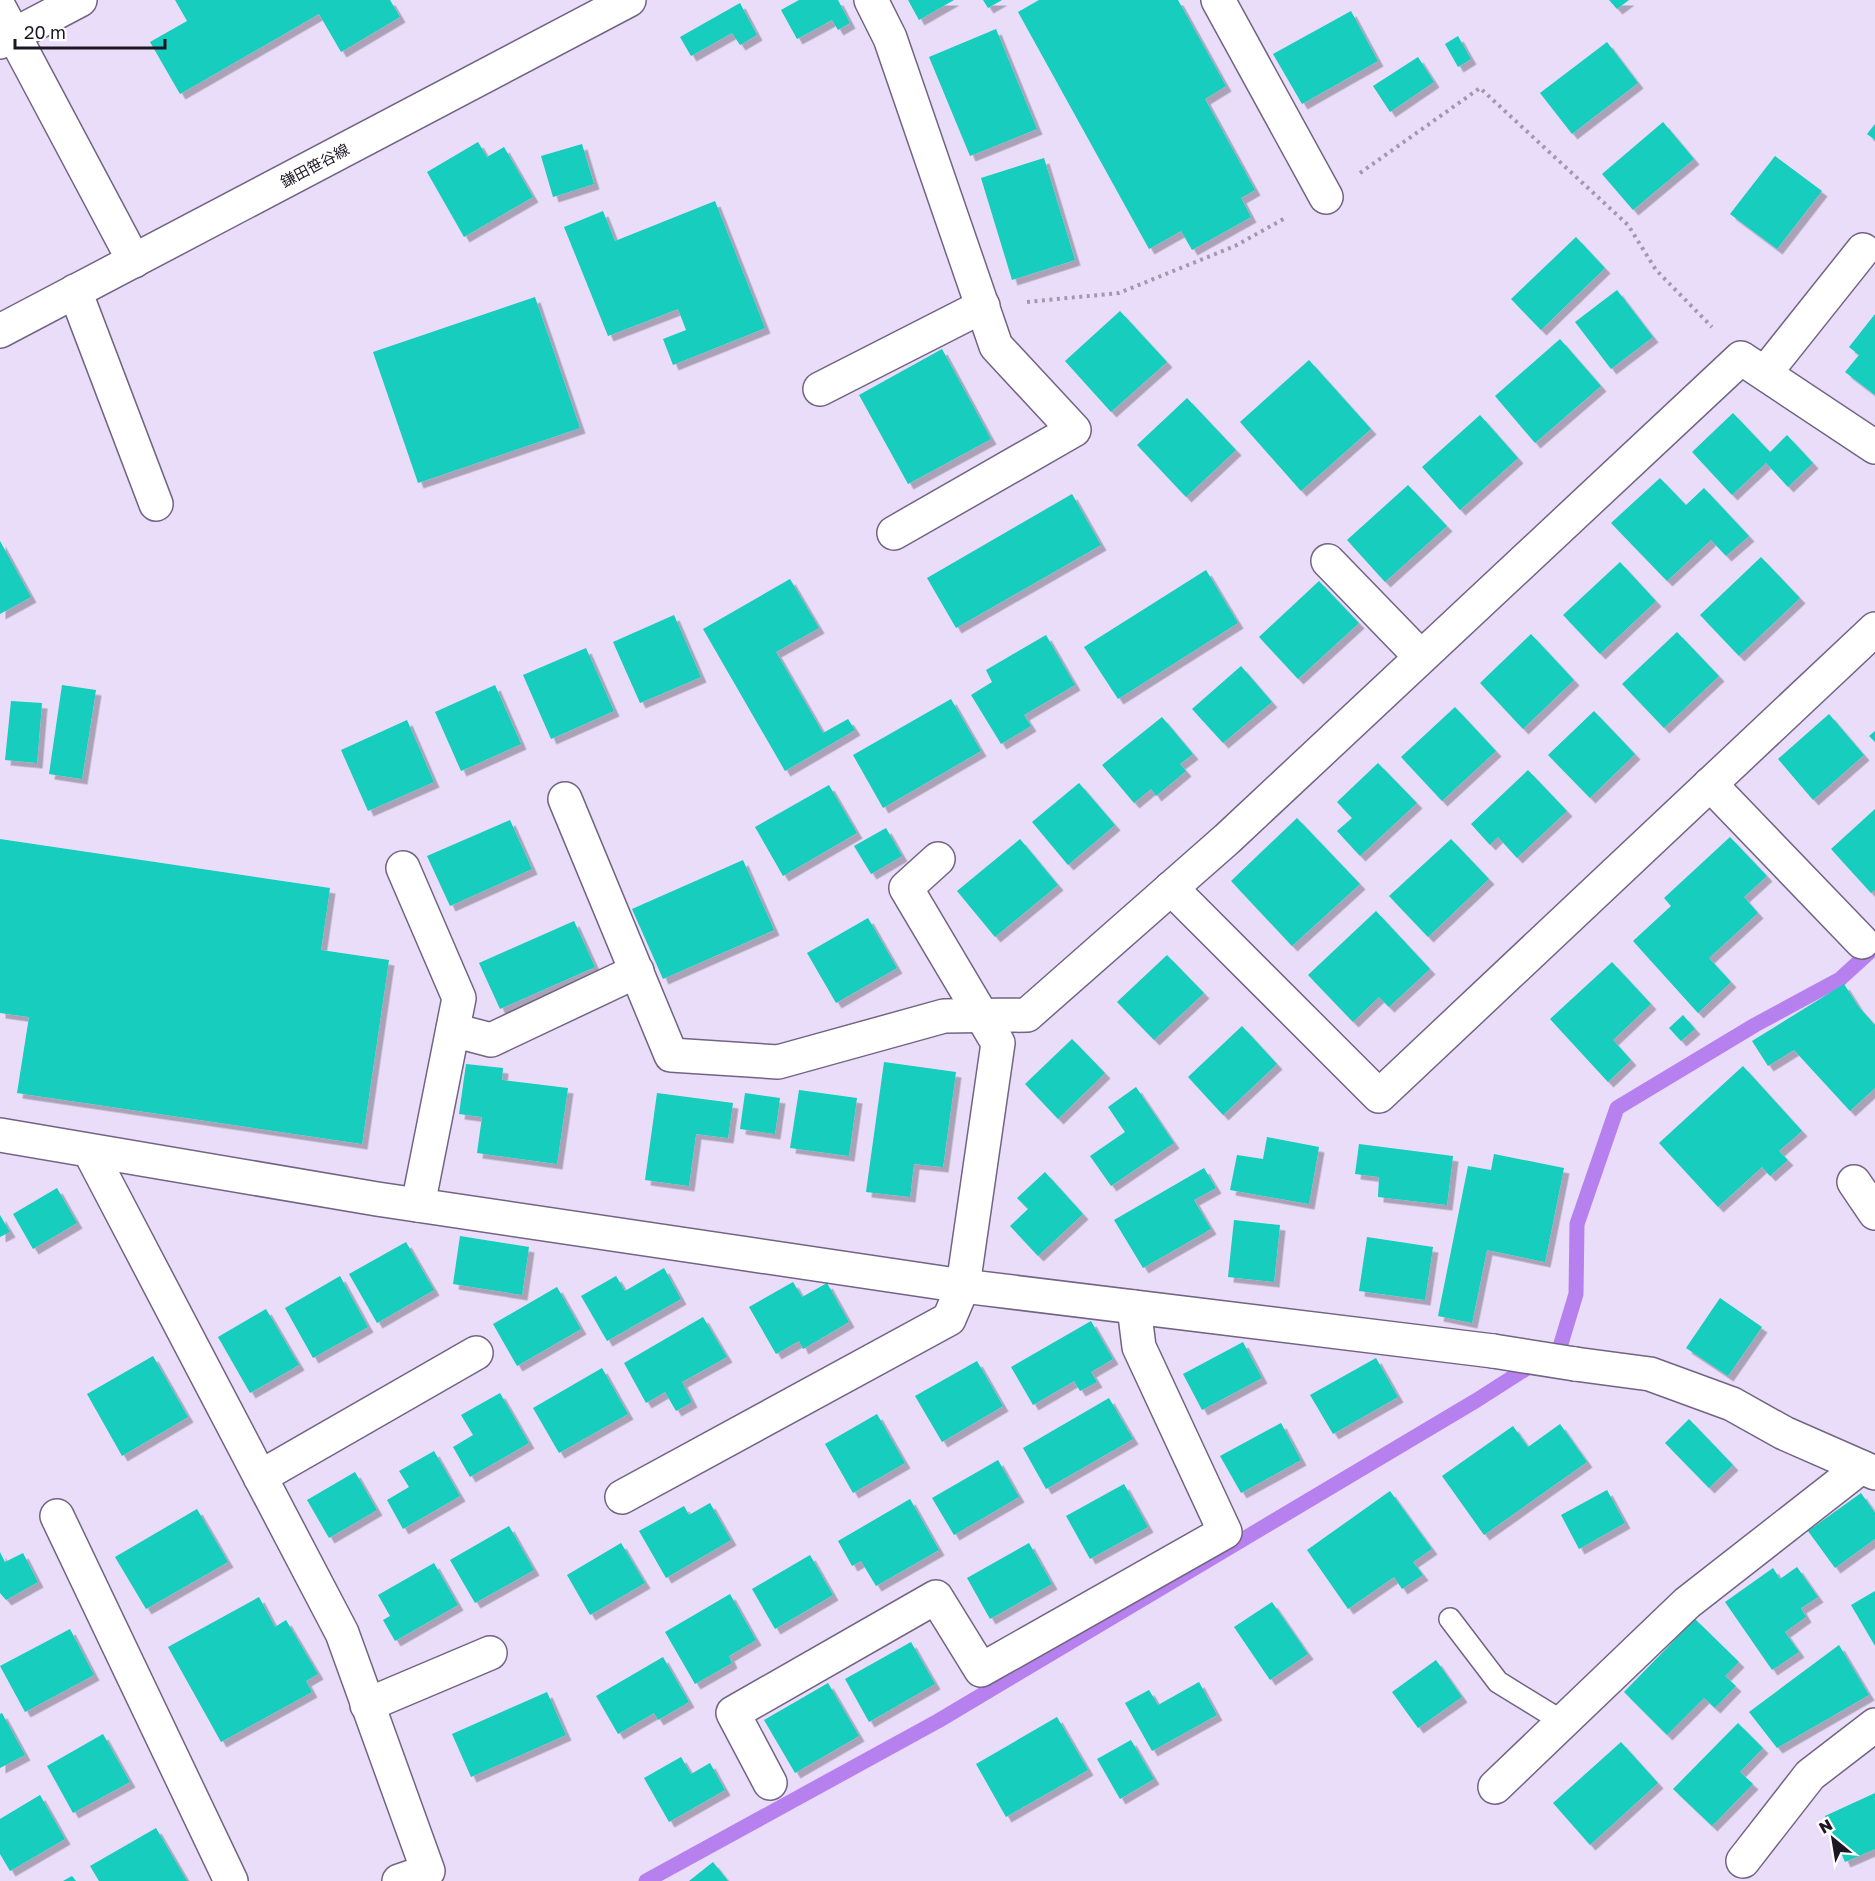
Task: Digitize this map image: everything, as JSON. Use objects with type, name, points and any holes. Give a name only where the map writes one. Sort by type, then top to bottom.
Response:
[{"type":"street","points":[[80,0],[5,28],[134,261]]},
{"type":"street","name":"鎌田笹谷線","points":[[0,331],[629,0]]},
{"type":"street","points":[[871,0],[890,38],[996,345],[1074,429],[894,533]]},
{"type":"street","points":[[1218,0],[1326,196]]},
{"type":"street","points":[[565,799],[671,1055],[778,1062],[944,1016],[1027,1015],[1172,888],[1421,657],[1753,366],[1863,250]]},
{"type":"street","points":[[75,291],[156,504]]},
{"type":"street","points":[[820,389],[983,306]]},
{"type":"street","points":[[1753,366],[1875,447]]},
{"type":"street","points":[[1328,561],[1421,657]]},
{"type":"street","points":[[1172,888],[1379,1096],[1875,629]]},
{"type":"street","points":[[1710,784],[1862,942]]},
{"type":"street","points":[[622,1497],[949,1319],[963,1286],[998,1043],[906,888],[938,859]]},
{"type":"street","points":[[403,868],[459,998],[418,1205]]},
{"type":"street","points":[[453,1030],[491,1040],[637,971]]},
{"type":"street","points":[[0,1135],[90,1152],[418,1205],[963,1286],[1493,1351],[1650,1374],[1732,1404],[1785,1433],[1868,1470],[1687,1603],[1495,1787]]},
{"type":"street","points":[[90,1152],[342,1633],[422,1878]]},
{"type":"street","points":[[1854,1182],[1875,1214]]},
{"type":"street","points":[[770,1783],[733,1713],[936,1597],[981,1670],[1225,1532],[1139,1347],[1134,1307]]},
{"type":"street","points":[[260,1477],[476,1353]]},
{"type":"street","points":[[57,1516],[231,1881]]},
{"type":"street","points":[[367,1705],[490,1653]]},
{"type":"street","points":[[1743,1861],[1810,1775],[1875,1725]]},
{"type":"lane","points":[[1450,1619],[1498,1682],[1563,1722]]},
{"type":"path","points":[[983,306],[1119,293],[1235,246],[1326,196],[1480,88],[1628,225],[1656,270],[1753,366]]},
{"type":"building","points":[[175,0],[390,0],[400,17],[341,52],[319,14],[180,94],[150,42],[187,21]]},
{"type":"building","points":[[799,0],[838,0],[850,23],[838,30],[832,20],[797,39],[781,10]]},
{"type":"building","points":[[908,0],[954,0],[919,20]]},
{"type":"building","points":[[983,0],[1002,0],[988,8]]},
{"type":"building","points":[[1039,0],[1178,0],[1226,86],[1205,99],[1255,190],[1241,198],[1251,217],[1192,250],[1181,231],[1149,249],[1018,12]]},
{"type":"building","points":[[1609,0],[1629,0],[1617,9]]},
{"type":"building","points":[[740,3],[757,35],[740,45],[732,33],[691,56],[680,37]]},
{"type":"building","points":[[1351,11],[1378,61],[1302,104],[1273,54]]},
{"type":"building","points":[[996,29],[1037,129],[970,156],[929,57]]},
{"type":"building","points":[[1458,36],[1471,59],[1458,67],[1445,44]]},
{"type":"building","points":[[1607,42],[1638,83],[1572,134],[1540,93]]},
{"type":"building","points":[[1418,57],[1434,82],[1390,112],[1373,86]]},
{"type":"building","points":[[1663,122],[1694,159],[1633,210],[1602,174]]},
{"type":"building","points":[[1875,124],[1875,140],[1867,134]]},
{"type":"building","points":[[478,142],[487,157],[504,147],[533,197],[464,237],[427,172]]},
{"type":"building","points":[[582,144],[594,184],[553,197],[541,156]]},
{"type":"building","points":[[1775,156],[1822,191],[1777,249],[1730,214]]},
{"type":"building","points":[[1044,158],[1075,260],[1012,280],[981,178]]},
{"type":"building","points":[[715,201],[765,328],[673,365],[663,339],[686,330],[678,309],[608,336],[564,227],[603,211],[615,241]]},
{"type":"building","points":[[1576,237],[1605,268],[1541,330],[1511,299]]},
{"type":"building","points":[[1617,290],[1653,337],[1611,369],[1575,322]]},
{"type":"building","points":[[535,297],[580,428],[418,483],[373,352]]},
{"type":"building","points":[[1120,311],[1167,362],[1111,412],[1065,361]]},
{"type":"building","points":[[1875,314],[1875,395],[1845,372],[1859,355],[1849,347]]},
{"type":"building","points":[[1560,339],[1601,386],[1535,443],[1495,396]]},
{"type":"building","points":[[942,349],[991,439],[908,484],[859,395]]},
{"type":"building","points":[[1309,360],[1371,429],[1301,491],[1240,422]]},
{"type":"building","points":[[1187,398],[1236,450],[1186,497],[1137,445]]},
{"type":"building","points":[[1733,413],[1770,452],[1787,435],[1813,463],[1788,487],[1766,463],[1732,495],[1692,452]]},
{"type":"building","points":[[1480,415],[1518,458],[1460,510],[1422,467]]},
{"type":"building","points":[[1660,478],[1686,505],[1704,488],[1749,536],[1726,556],[1711,540],[1667,581],[1611,523]]},
{"type":"building","points":[[1408,485],[1447,526],[1385,582],[1347,540]]},
{"type":"building","points":[[1072,494],[1101,545],[956,628],[927,578]]},
{"type":"building","points":[[0,541],[31,597],[0,614]]},
{"type":"building","points":[[1761,557],[1800,598],[1739,656],[1700,615]]},
{"type":"building","points":[[1620,562],[1656,601],[1600,654],[1563,615]]},
{"type":"building","points":[[1206,570],[1238,623],[1118,699],[1084,647]]},
{"type":"building","points":[[790,579],[819,628],[776,652],[823,733],[848,719],[855,730],[785,771],[703,629]]},
{"type":"building","points":[[1319,581],[1359,623],[1298,679],[1259,637]]},
{"type":"building","points":[[674,615],[701,677],[640,703],[613,642]]},
{"type":"building","points":[[1677,632],[1719,676],[1664,728],[1622,684]]},
{"type":"building","points":[[1531,634],[1574,680],[1523,729],[1480,683]]},
{"type":"building","points":[[1046,635],[1075,685],[1024,715],[1031,726],[1001,744],[971,695],[992,682],[986,670]]},
{"type":"building","points":[[586,648],[614,711],[551,739],[523,675]]},
{"type":"building","points":[[1241,666],[1272,702],[1223,743],[1192,709]]},
{"type":"building","points":[[62,685],[96,690],[82,779],[49,774]]},
{"type":"building","points":[[495,685],[521,744],[461,771],[435,712]]},
{"type":"building","points":[[951,699],[981,751],[883,808],[853,755]]},
{"type":"building","points":[[11,701],[42,703],[37,763],[5,760]]},
{"type":"building","points":[[1455,707],[1496,751],[1442,801],[1401,757]]},
{"type":"building","points":[[1594,711],[1635,754],[1590,798],[1548,755]]},
{"type":"building","points":[[1829,714],[1864,755],[1813,800],[1778,759]]},
{"type":"building","points":[[1162,717],[1193,754],[1180,764],[1186,771],[1156,796],[1151,789],[1134,803],[1102,765]]},
{"type":"building","points":[[407,720],[434,782],[368,811],[341,750]]},
{"type":"building","points":[[1875,731],[1875,742],[1869,736]]},
{"type":"building","points":[[1378,763],[1417,803],[1360,856],[1337,831],[1352,818],[1337,802]]},
{"type":"building","points":[[1528,770],[1567,811],[1517,858],[1498,837],[1490,845],[1471,824]]},
{"type":"building","points":[[1079,783],[1115,825],[1068,865],[1032,822]]},
{"type":"building","points":[[829,785],[857,833],[783,876],[755,827]]},
{"type":"building","points":[[1875,809],[1875,890],[1871,893],[1831,849]]},
{"type":"building","points":[[1297,818],[1360,884],[1292,946],[1231,881]]},
{"type":"building","points":[[510,820],[532,869],[450,906],[427,856]]},
{"type":"building","points":[[886,828],[902,856],[871,874],[854,846]]},
{"type":"building","points":[[1730,837],[1767,876],[1744,897],[1758,913],[1709,958],[1731,982],[1698,1013],[1633,941],[1671,906],[1664,898]]},
{"type":"building","points":[[0,839],[330,888],[321,950],[389,960],[362,1144],[17,1093],[29,1017],[0,1013]]},
{"type":"building","points":[[1020,839],[1058,885],[995,937],[957,891]]},
{"type":"building","points":[[1451,839],[1489,879],[1428,937],[1389,896]]},
{"type":"building","points":[[743,860],[774,930],[663,979],[632,909]]},
{"type":"building","points":[[1376,911],[1430,969],[1389,1007],[1379,997],[1353,1022],[1308,975]]},
{"type":"building","points":[[868,918],[897,968],[836,1003],[807,953]]},
{"type":"building","points":[[574,921],[595,967],[500,1009],[479,963]]},
{"type":"building","points":[[1167,955],[1204,993],[1154,1040],[1117,1002]]},
{"type":"building","points":[[1612,962],[1651,1004],[1613,1040],[1631,1060],[1608,1082],[1550,1019]]},
{"type":"building","points":[[1844,984],[1858,1006],[1875,1025],[1875,1088],[1850,1111],[1794,1050],[1768,1066],[1752,1041]]},
{"type":"building","points":[[1683,1015],[1695,1029],[1681,1041],[1669,1028]]},
{"type":"building","points":[[1242,1026],[1277,1064],[1223,1115],[1188,1077]]},
{"type":"building","points":[[1072,1039],[1105,1073],[1058,1119],[1025,1084]]},
{"type":"building","points":[[884,1062],[956,1072],[943,1167],[914,1164],[910,1197],[866,1192]]},
{"type":"building","points":[[466,1064],[503,1068],[502,1080],[568,1088],[557,1164],[477,1153],[482,1117],[459,1114]]},
{"type":"building","points":[[1743,1066],[1802,1131],[1779,1151],[1788,1160],[1770,1176],[1762,1167],[1718,1207],[1659,1143]]},
{"type":"building","points":[[1136,1087],[1174,1143],[1111,1186],[1090,1156],[1125,1132],[1108,1107]]},
{"type":"building","points":[[799,1090],[857,1098],[849,1156],[790,1148]]},
{"type":"building","points":[[657,1093],[733,1103],[728,1138],[696,1134],[689,1186],[645,1180]]},
{"type":"building","points":[[745,1093],[780,1098],[775,1134],[740,1129]]},
{"type":"building","points":[[1267,1137],[1319,1147],[1309,1204],[1230,1190],[1237,1155],[1263,1159]]},
{"type":"building","points":[[1359,1144],[1453,1156],[1447,1205],[1378,1197],[1379,1177],[1355,1174]]},
{"type":"building","points":[[1494,1154],[1564,1168],[1545,1262],[1487,1250],[1472,1323],[1438,1316],[1468,1166],[1491,1170]]},
{"type":"building","points":[[1204,1168],[1216,1188],[1194,1200],[1211,1229],[1143,1268],[1114,1220]]},
{"type":"building","points":[[1045,1172],[1083,1214],[1038,1256],[1010,1226],[1028,1209],[1017,1198]]},
{"type":"building","points":[[57,1188],[77,1223],[33,1249],[13,1214]]},
{"type":"building","points":[[0,1215],[10,1232],[0,1237]]},
{"type":"building","points":[[1234,1220],[1280,1225],[1274,1282],[1228,1277]]},
{"type":"building","points":[[460,1236],[529,1247],[522,1295],[453,1284]]},
{"type":"building","points":[[1367,1237],[1433,1247],[1425,1300],[1359,1291]]},
{"type":"building","points":[[406,1242],[434,1290],[377,1323],[349,1274]]},
{"type":"building","points":[[664,1268],[681,1299],[607,1341],[581,1296],[616,1276],[625,1291]]},
{"type":"building","points":[[340,1276],[368,1327],[313,1358],[285,1308]]},
{"type":"building","points":[[793,1282],[802,1297],[827,1283],[849,1322],[803,1349],[799,1341],[776,1354],[749,1307]]},
{"type":"building","points":[[557,1287],[581,1329],[517,1366],[493,1324]]},
{"type":"building","points":[[1720,1298],[1762,1327],[1728,1376],[1686,1348]]},
{"type":"building","points":[[266,1309],[299,1365],[250,1393],[218,1337]]},
{"type":"building","points":[[703,1317],[727,1357],[682,1382],[692,1402],[676,1411],[665,1392],[646,1403],[624,1363]]},
{"type":"building","points":[[1091,1321],[1113,1359],[1091,1372],[1097,1382],[1080,1391],[1074,1381],[1033,1405],[1011,1367]]},
{"type":"building","points":[[1243,1342],[1262,1378],[1202,1410],[1183,1374]]},
{"type":"building","points":[[153,1356],[188,1417],[122,1456],[87,1394]]},
{"type":"building","points":[[1376,1358],[1398,1397],[1333,1434],[1310,1395]]},
{"type":"building","points":[[977,1361],[1003,1406],[942,1442],[915,1396]]},
{"type":"building","points":[[602,1368],[628,1414],[559,1453],[533,1408]]},
{"type":"building","points":[[500,1393],[529,1443],[470,1477],[453,1447],[473,1435],[461,1415]]},
{"type":"building","points":[[1109,1398],[1133,1439],[1046,1489],[1023,1448]]},
{"type":"building","points":[[877,1414],[905,1463],[853,1493],[825,1444]]},
{"type":"building","points":[[1689,1419],[1733,1465],[1709,1488],[1665,1443]]},
{"type":"building","points":[[1281,1423],[1301,1460],[1241,1493],[1220,1456]]},
{"type":"building","points":[[1560,1424],[1587,1462],[1484,1535],[1442,1476],[1513,1426],[1528,1447]]},
{"type":"building","points":[[434,1451],[460,1496],[403,1529],[387,1500],[409,1487],[399,1471]]},
{"type":"building","points":[[998,1460],[1019,1497],[954,1535],[932,1498]]},
{"type":"building","points":[[355,1472],[377,1510],[329,1538],[307,1500]]},
{"type":"building","points":[[1124,1484],[1148,1527],[1090,1559],[1066,1516]]},
{"type":"building","points":[[1607,1490],[1625,1523],[1579,1549],[1561,1515]]},
{"type":"building","points":[[1390,1491],[1432,1549],[1413,1562],[1423,1575],[1402,1589],[1394,1577],[1348,1609],[1307,1550]]},
{"type":"building","points":[[1861,1493],[1875,1513],[1875,1539],[1835,1568],[1808,1531]]},
{"type":"building","points":[[910,1499],[939,1550],[876,1586],[861,1561],[852,1566],[838,1541]]},
{"type":"building","points":[[710,1503],[731,1540],[666,1578],[639,1531],[684,1506],[689,1515]]},
{"type":"building","points":[[197,1509],[228,1562],[146,1609],[115,1557]]},
{"type":"building","points":[[509,1526],[534,1570],[475,1603],[450,1560]]},
{"type":"building","points":[[621,1543],[645,1583],[590,1615],[567,1575]]},
{"type":"building","points":[[1029,1543],[1052,1584],[990,1619],[967,1578]]},
{"type":"building","points":[[0,1552],[5,1562],[23,1553],[38,1582],[6,1600],[0,1593]]},
{"type":"building","points":[[810,1555],[833,1595],[775,1629],[752,1589]]},
{"type":"building","points":[[434,1563],[458,1605],[395,1641],[383,1620],[390,1616],[378,1595]]},
{"type":"building","points":[[1797,1567],[1818,1597],[1801,1608],[1806,1617],[1785,1632],[1799,1652],[1772,1670],[1725,1602],[1773,1568],[1780,1579]]},
{"type":"building","points":[[1875,1591],[1875,1646],[1851,1605]]},
{"type":"building","points":[[730,1594],[756,1640],[729,1656],[732,1663],[695,1684],[665,1632]]},
{"type":"building","points":[[259,1597],[275,1627],[286,1620],[318,1674],[306,1681],[312,1692],[221,1742],[168,1647]]},
{"type":"building","points":[[1272,1602],[1308,1654],[1270,1680],[1234,1627]]},
{"type":"building","points":[[1695,1619],[1739,1662],[1725,1676],[1736,1686],[1715,1708],[1704,1698],[1667,1735],[1624,1692]]},
{"type":"building","points":[[70,1629],[94,1675],[25,1712],[0,1666]]},
{"type":"building","points":[[911,1642],[935,1684],[869,1722],[845,1679]]},
{"type":"building","points":[[1839,1645],[1869,1695],[1777,1748],[1749,1712]]},
{"type":"building","points":[[663,1657],[689,1702],[658,1720],[654,1713],[618,1734],[596,1696]]},
{"type":"building","points":[[1436,1660],[1462,1697],[1418,1728],[1392,1692]]},
{"type":"building","points":[[1199,1682],[1217,1715],[1152,1751],[1125,1703],[1149,1690],[1158,1705]]},
{"type":"building","points":[[828,1683],[859,1736],[795,1773],[764,1720]]},
{"type":"building","points":[[547,1692],[566,1735],[471,1777],[452,1734]]},
{"type":"building","points":[[2,1713],[25,1755],[0,1768],[0,1714]]},
{"type":"building","points":[[1057,1717],[1088,1770],[1006,1817],[976,1764]]},
{"type":"building","points":[[1738,1723],[1763,1748],[1740,1772],[1753,1784],[1712,1826],[1673,1789]]},
{"type":"building","points":[[103,1734],[130,1782],[73,1813],[47,1766]]},
{"type":"building","points":[[1131,1740],[1154,1779],[1120,1799],[1097,1759]]},
{"type":"building","points":[[1621,1742],[1658,1783],[1590,1845],[1553,1803]]},
{"type":"building","points":[[681,1757],[691,1774],[710,1763],[725,1790],[669,1822],[644,1778]]},
{"type":"building","points":[[1875,1793],[1875,1849],[1845,1862],[1825,1816]]},
{"type":"building","points":[[40,1795],[65,1839],[10,1871],[0,1854],[0,1819]]},
{"type":"building","points":[[156,1828],[187,1881],[99,1881],[90,1866]]},
{"type":"building","points":[[713,1862],[728,1881],[689,1881]]},
{"type":"building","points":[[72,1876],[76,1881],[63,1881]]},
{"type":"waterway","points":[[646,1881],[938,1721],[1477,1400],[1560,1347],[1576,1294],[1577,1224],[1617,1108],[1755,1025],[1840,979],[1875,947]]}]
